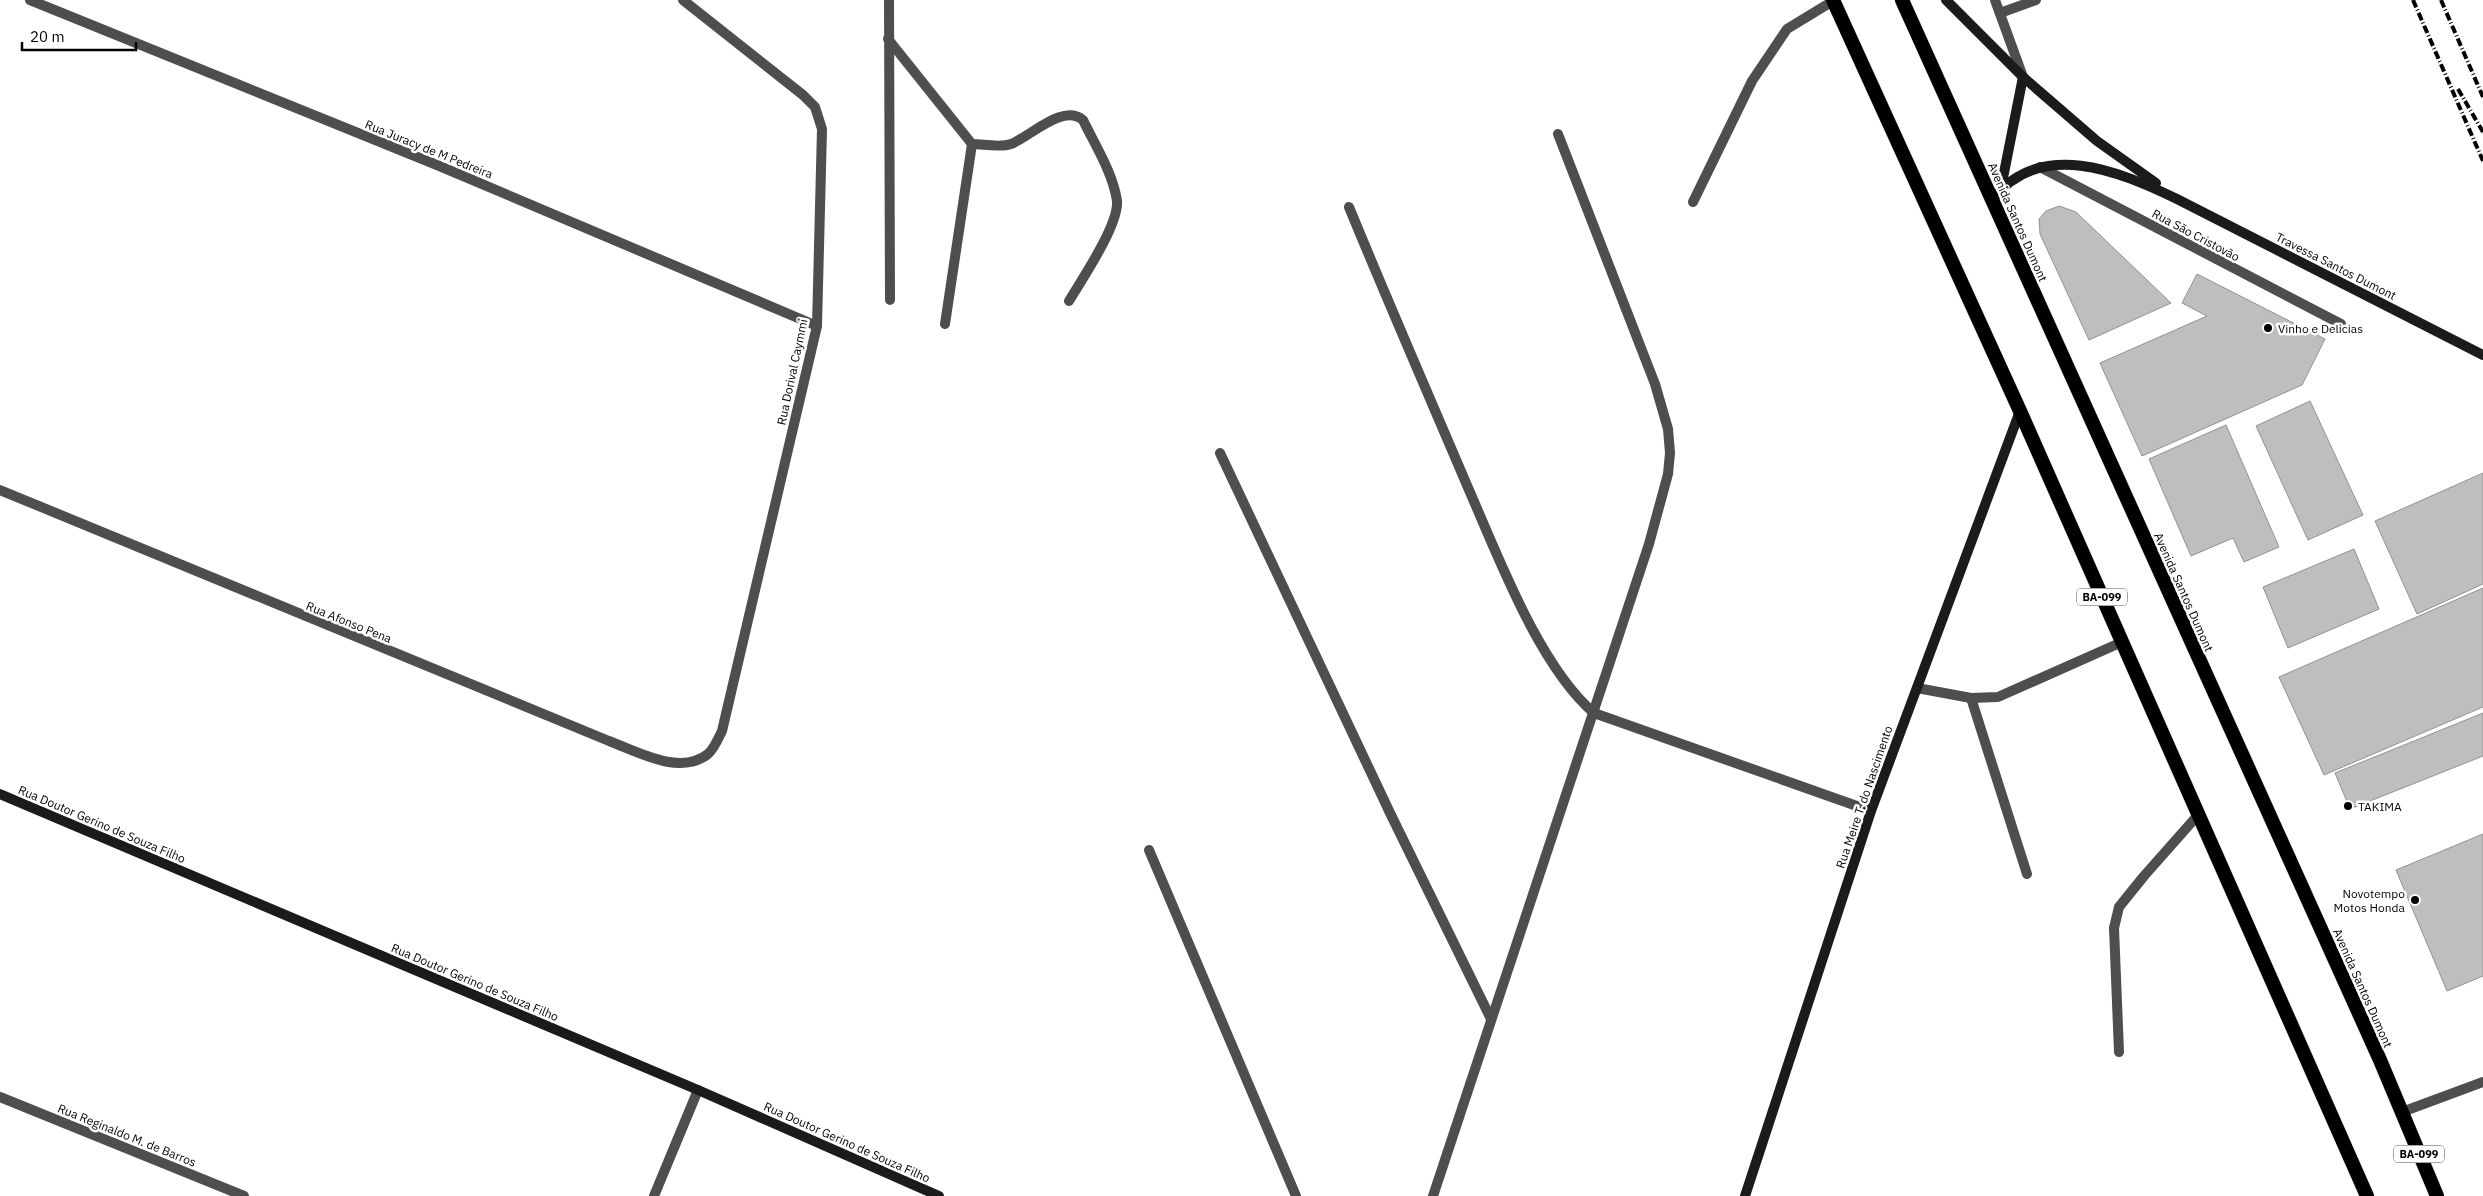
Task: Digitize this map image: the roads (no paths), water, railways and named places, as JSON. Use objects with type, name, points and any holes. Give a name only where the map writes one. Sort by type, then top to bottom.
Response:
[{"type":"highway","name":"BA-099","points":[[1833,0],[2020,411],[2367,1196]]},
{"type":"highway","name":"Avenida Santos Dumont","points":[[1902,0],[2402,1112],[2437,1196]]},
{"type":"main road","name":"Travessa Santos Dumont","points":[[1946,0],[2023,77],[2097,140],[2177,199]]},
{"type":"main road","points":[[2001,188],[2023,77]]},
{"type":"main road","name":"Travessa Santos Dumont","points":[[1992,200],[2001,188],[2040,167],[2073,164],[2107,170],[2143,182],[2483,355]]},
{"type":"main road","name":"Rua Meire T. do Nascimento","points":[[1745,1196],[1871,811],[2020,411]]},
{"type":"main road","name":"Rua Doutor Gerino de Souza Filho","points":[[0,794],[698,1090],[939,1196]]},
{"type":"street","name":"Rua Juracy de M Pedreira","points":[[30,0],[437,165],[817,326]]},
{"type":"street","name":"Rua Dorival Caymmi","points":[[683,0],[815,107],[822,129],[817,326],[722,731],[710,753],[693,762]]},
{"type":"street","points":[[889,0],[890,300]]},
{"type":"street","points":[[1693,202],[1752,81],[1787,29],[1833,0]]},
{"type":"street","points":[[1995,0],[2023,77]]},
{"type":"street","points":[[2000,13],[2036,0]]},
{"type":"street","points":[[888,39],[972,144],[945,324]]},
{"type":"street","points":[[972,144],[1010,144],[1065,114],[1077,114],[1083,120],[1110,176],[1117,203],[1110,231],[1070,301]]},
{"type":"street","points":[[1433,1196],[1594,713],[1649,544],[1668,474],[1670,453],[1668,429],[1655,384],[1558,134]]},
{"type":"street","name":"Rua São Cristovão","points":[[2040,167],[2341,324]]},
{"type":"street","points":[[1349,207],[1510,582],[1566,684],[1580,701],[1594,713],[1871,811]]},
{"type":"street","points":[[1220,453],[1387,807],[1491,1019]]},
{"type":"street","name":"Rua Afonso Pena","points":[[0,490],[609,741],[667,763],[693,762]]},
{"type":"street","points":[[1917,688],[1971,698],[1998,697],[2122,642]]},
{"type":"street","points":[[1971,698],[2027,874]]},
{"type":"street","points":[[2119,1052],[2114,928],[2119,907],[2198,816]]},
{"type":"street","points":[[1149,850],[1296,1196]]},
{"type":"street","points":[[2402,1112],[2483,1082]]},
{"type":"street","points":[[654,1196],[698,1090]]},
{"type":"street","name":"Rua Reginaldo M. de Barros","points":[[0,1097],[243,1196]]},
{"type":"railway","points":[[2413,0],[2483,161]]},
{"type":"railway","points":[[2441,0],[2483,97]]},
{"type":"railway","points":[[2458,89],[2483,132]]},
{"type":"place","name":"Vinho e Delicias","points":[[2268,328]]},
{"type":"place","name":"TAKIMA","points":[[2348,806]]},
{"type":"place","name":"Novotempo Motos Honda","points":[[2415,900]]}]
